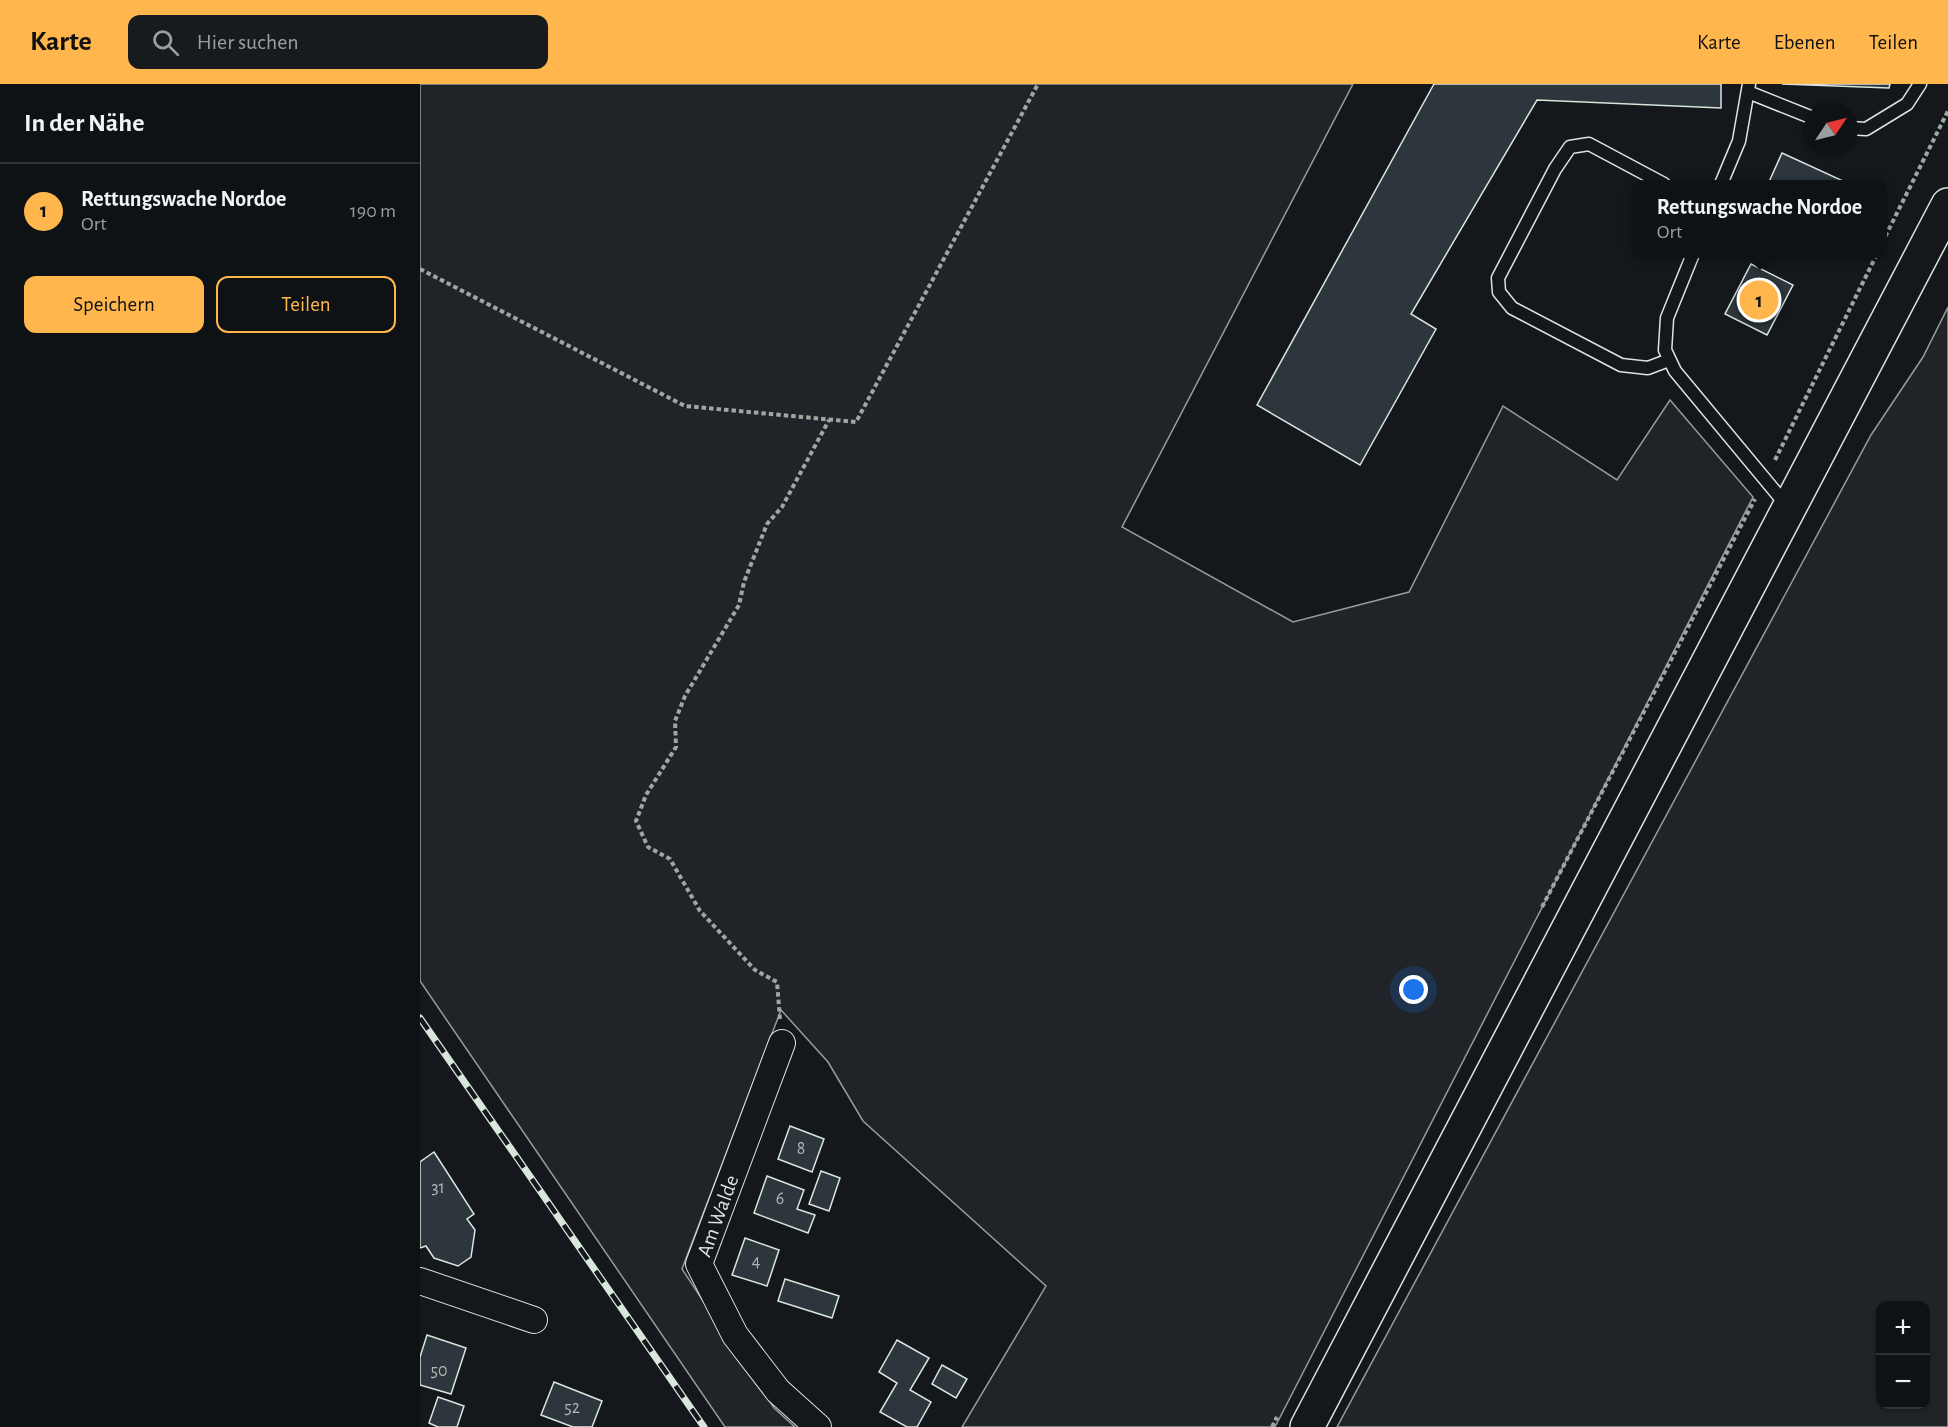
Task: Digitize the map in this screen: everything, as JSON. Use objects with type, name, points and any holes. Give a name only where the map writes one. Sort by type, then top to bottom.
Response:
[{"type":"main road","points":[[1307,1427],[1948,205]]},
{"type":"street","name":"Am Walde","points":[[782,1043],[699,1264],[735,1335],[778,1391],[818,1427]]},
{"type":"street","points":[[420,1281],[534,1320]]},
{"type":"lane","points":[[1858,129],[1866,129],[1907,104],[1920,84]]},
{"type":"lane","points":[[1723,180],[1739,141],[1749,88],[1804,114]]},
{"type":"lane","points":[[1656,180],[1589,144],[1570,147],[1555,169],[1498,278],[1498,292],[1512,308],[1621,365],[1648,368],[1670,360]]},
{"type":"lane","points":[[1691,258],[1667,318],[1665,350],[1675,371],[1789,508]]},
{"type":"path","points":[[420,269],[685,406],[856,422],[1038,84]]},
{"type":"path","points":[[1887,233],[1948,111]]},
{"type":"path","points":[[1541,910],[1765,480],[1875,258]]},
{"type":"path","points":[[782,1043],[777,982],[755,970],[699,911],[670,859],[648,847],[636,821],[646,795],[676,747],[675,721],[685,696],[739,606],[744,582],[766,524],[782,507],[829,420]]},
{"type":"path","points":[[1272,1427],[1282,1408]]},
{"type":"shaded area","points":[[420,84],[1353,84],[1122,527],[1293,622],[1409,592],[1503,406],[1617,480],[1670,400],[1753,497],[1275,1427],[962,1427],[1046,1286],[863,1121],[828,1062],[781,1010],[682,1269],[774,1408],[795,1427],[725,1427],[420,981]]},
{"type":"shaded area","points":[[1948,307],[1948,1427],[1337,1427],[1871,435],[1923,357]]},
{"type":"building","points":[[1434,84],[1721,84],[1721,108],[1537,100],[1411,314],[1436,329],[1360,465],[1257,405]]},
{"type":"building","points":[[1782,84],[1890,84],[1889,88]]},
{"type":"building","points":[[1782,153],[1841,180],[1770,180]]},
{"type":"building","points":[[1751,264],[1793,285],[1767,335],[1725,314]]},
{"type":"building","points":[[790,1126],[824,1139],[812,1172],[778,1159]]},
{"type":"building","points":[[434,1152],[474,1214],[467,1219],[475,1230],[471,1257],[458,1266],[434,1258],[426,1246],[420,1248],[420,1162]]},
{"type":"building","points":[[821,1171],[840,1178],[829,1211],[809,1204]]},
{"type":"building","points":[[767,1176],[804,1190],[797,1209],[815,1215],[808,1233],[754,1213]]},
{"type":"building","points":[[745,1238],[779,1250],[767,1286],[732,1275]]},
{"type":"building","points":[[785,1279],[839,1296],[832,1318],[778,1301]]},
{"type":"building","points":[[427,1335],[466,1348],[451,1394],[420,1385],[420,1357]]},
{"type":"building","points":[[897,1340],[929,1358],[910,1390],[931,1402],[917,1427],[907,1427],[880,1412],[897,1383],[879,1372]]},
{"type":"building","points":[[942,1365],[967,1379],[956,1398],[932,1384]]},
{"type":"building","points":[[554,1382],[602,1401],[592,1427],[573,1427],[541,1415]]},
{"type":"building","points":[[438,1397],[464,1406],[457,1427],[438,1427],[429,1423]]},
{"type":"railway","points":[[420,1018],[704,1427]]},
{"type":"place","name":"Rettungswache Nordoe","points":[[1759,300]]}]
